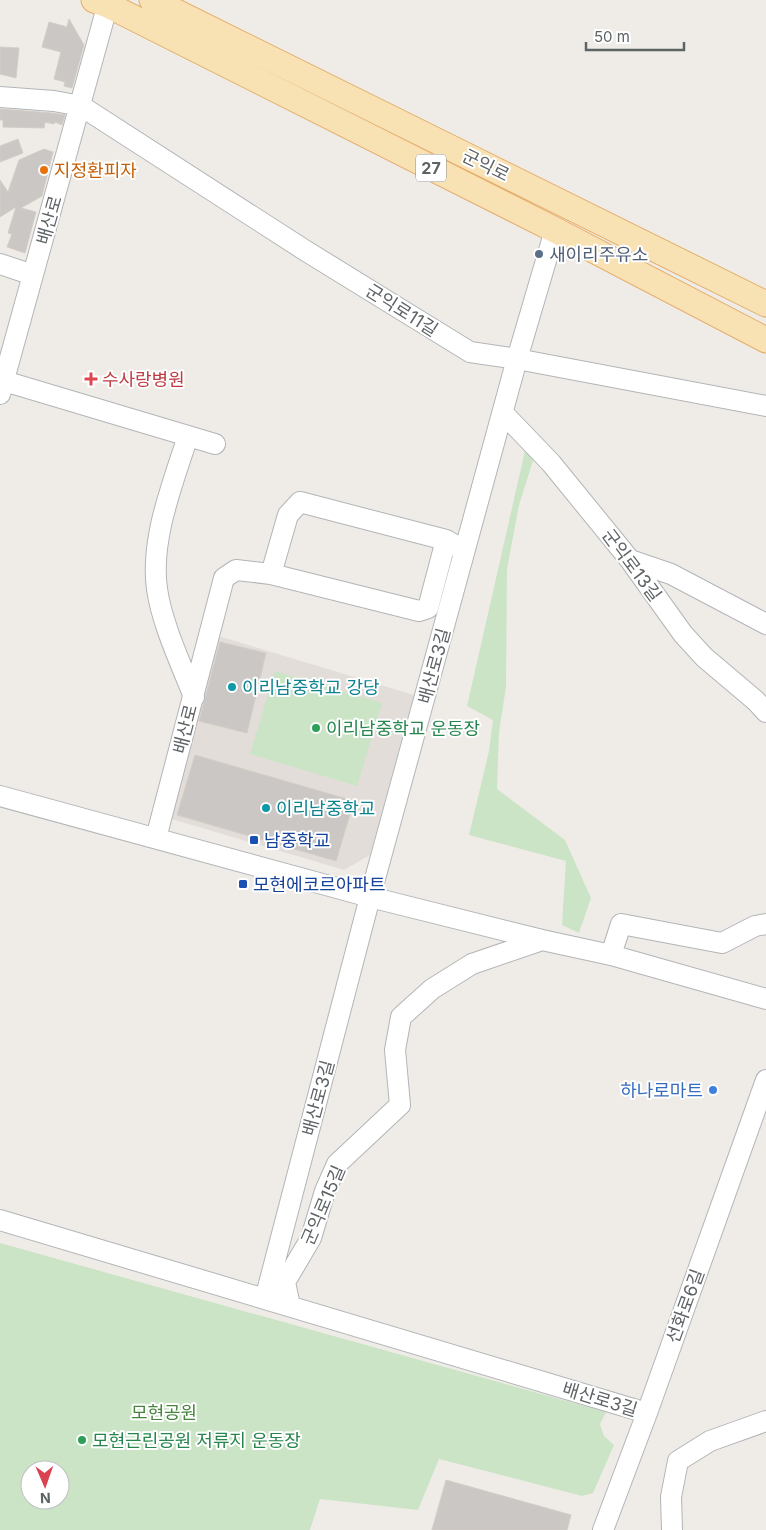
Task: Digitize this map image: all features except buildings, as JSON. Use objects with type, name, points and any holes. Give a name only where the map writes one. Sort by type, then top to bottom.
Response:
[{"type":"main road","name":"군익로","points":[[152,0],[766,304]]},
{"type":"main road","name":"군익로","points":[[104,2],[555,230],[766,340]]},
{"type":"street","name":"배산로","points":[[104,2],[81,106],[2,388],[215,444]]},
{"type":"street","points":[[0,97],[54,101],[81,106]]},
{"type":"street","name":"군익로11길","points":[[81,106],[306,251],[470,352],[517,359],[766,406]]},
{"type":"street","points":[[517,359],[555,230]]},
{"type":"street","points":[[0,264],[33,275]]},
{"type":"street","name":"배산로3길","points":[[265,1299],[370,897],[517,359]]},
{"type":"street","name":"군익로13길","points":[[502,413],[550,463],[630,560],[683,634],[704,657],[756,701],[766,712]]},
{"type":"street","name":"배산로","points":[[156,838],[194,698],[164,618],[157,588],[156,566],[160,533],[167,503],[188,436]]},
{"type":"street","points":[[271,574],[288,515],[300,502],[446,540],[466,551]]},
{"type":"street","name":"배산로3길","points":[[194,698],[224,578],[236,570],[271,574],[418,611],[428,608],[446,540]]},
{"type":"street","points":[[630,560],[671,574],[766,624]]},
{"type":"street","points":[[0,796],[370,897],[542,940],[612,954],[766,999]]},
{"type":"street","points":[[612,954],[621,924],[722,943],[755,926],[766,924]]},
{"type":"street","name":"군익로15길","points":[[290,1306],[285,1282],[311,1238],[325,1191],[337,1164],[400,1105],[395,1050],[401,1018],[432,989],[472,964],[542,940]]},
{"type":"street","name":"선화로6길","points":[[603,1530],[647,1413],[766,1080]]},
{"type":"street","name":"배산로3길","points":[[0,1220],[647,1413]]},
{"type":"street","points":[[672,1530],[671,1497],[678,1460],[710,1441],[766,1421]]},
{"type":"shaded area","points":[[215,635],[414,695],[370,855],[344,870],[165,817]]},
{"type":"green space","points":[[527,442],[537,448],[519,505],[507,569],[506,687],[499,732],[497,789],[565,840],[591,898],[579,933],[562,925],[566,861],[469,835],[489,751],[493,720],[467,706]]},
{"type":"green space","name":"이리남중학교 운동장","points":[[275,671],[382,703],[357,786],[250,754]]},
{"type":"green space","name":"모현공원","points":[[0,1243],[606,1412],[600,1424],[604,1436],[614,1445],[593,1493],[582,1496],[439,1459],[418,1510],[320,1499],[310,1530],[0,1530]]},
{"type":"place","name":"지정환피자","points":[[44,170]]},
{"type":"place","name":"새이리주유소","points":[[539,254]]},
{"type":"place","name":"수사랑병원","points":[[91,379]]},
{"type":"place","name":"이리남중학교 강당","points":[[232,687]]},
{"type":"place","name":"이리남중학교 운동장","points":[[316,728]]},
{"type":"place","name":"이리남중학교","points":[[266,808]]},
{"type":"place","name":"남중학교","points":[[254,840]]},
{"type":"place","name":"모현에코르아파트","points":[[243,884]]},
{"type":"place","name":"하나로마트","points":[[713,1090]]},
{"type":"place","name":"모현근린공원 저류지 운동장","points":[[82,1440]]}]
